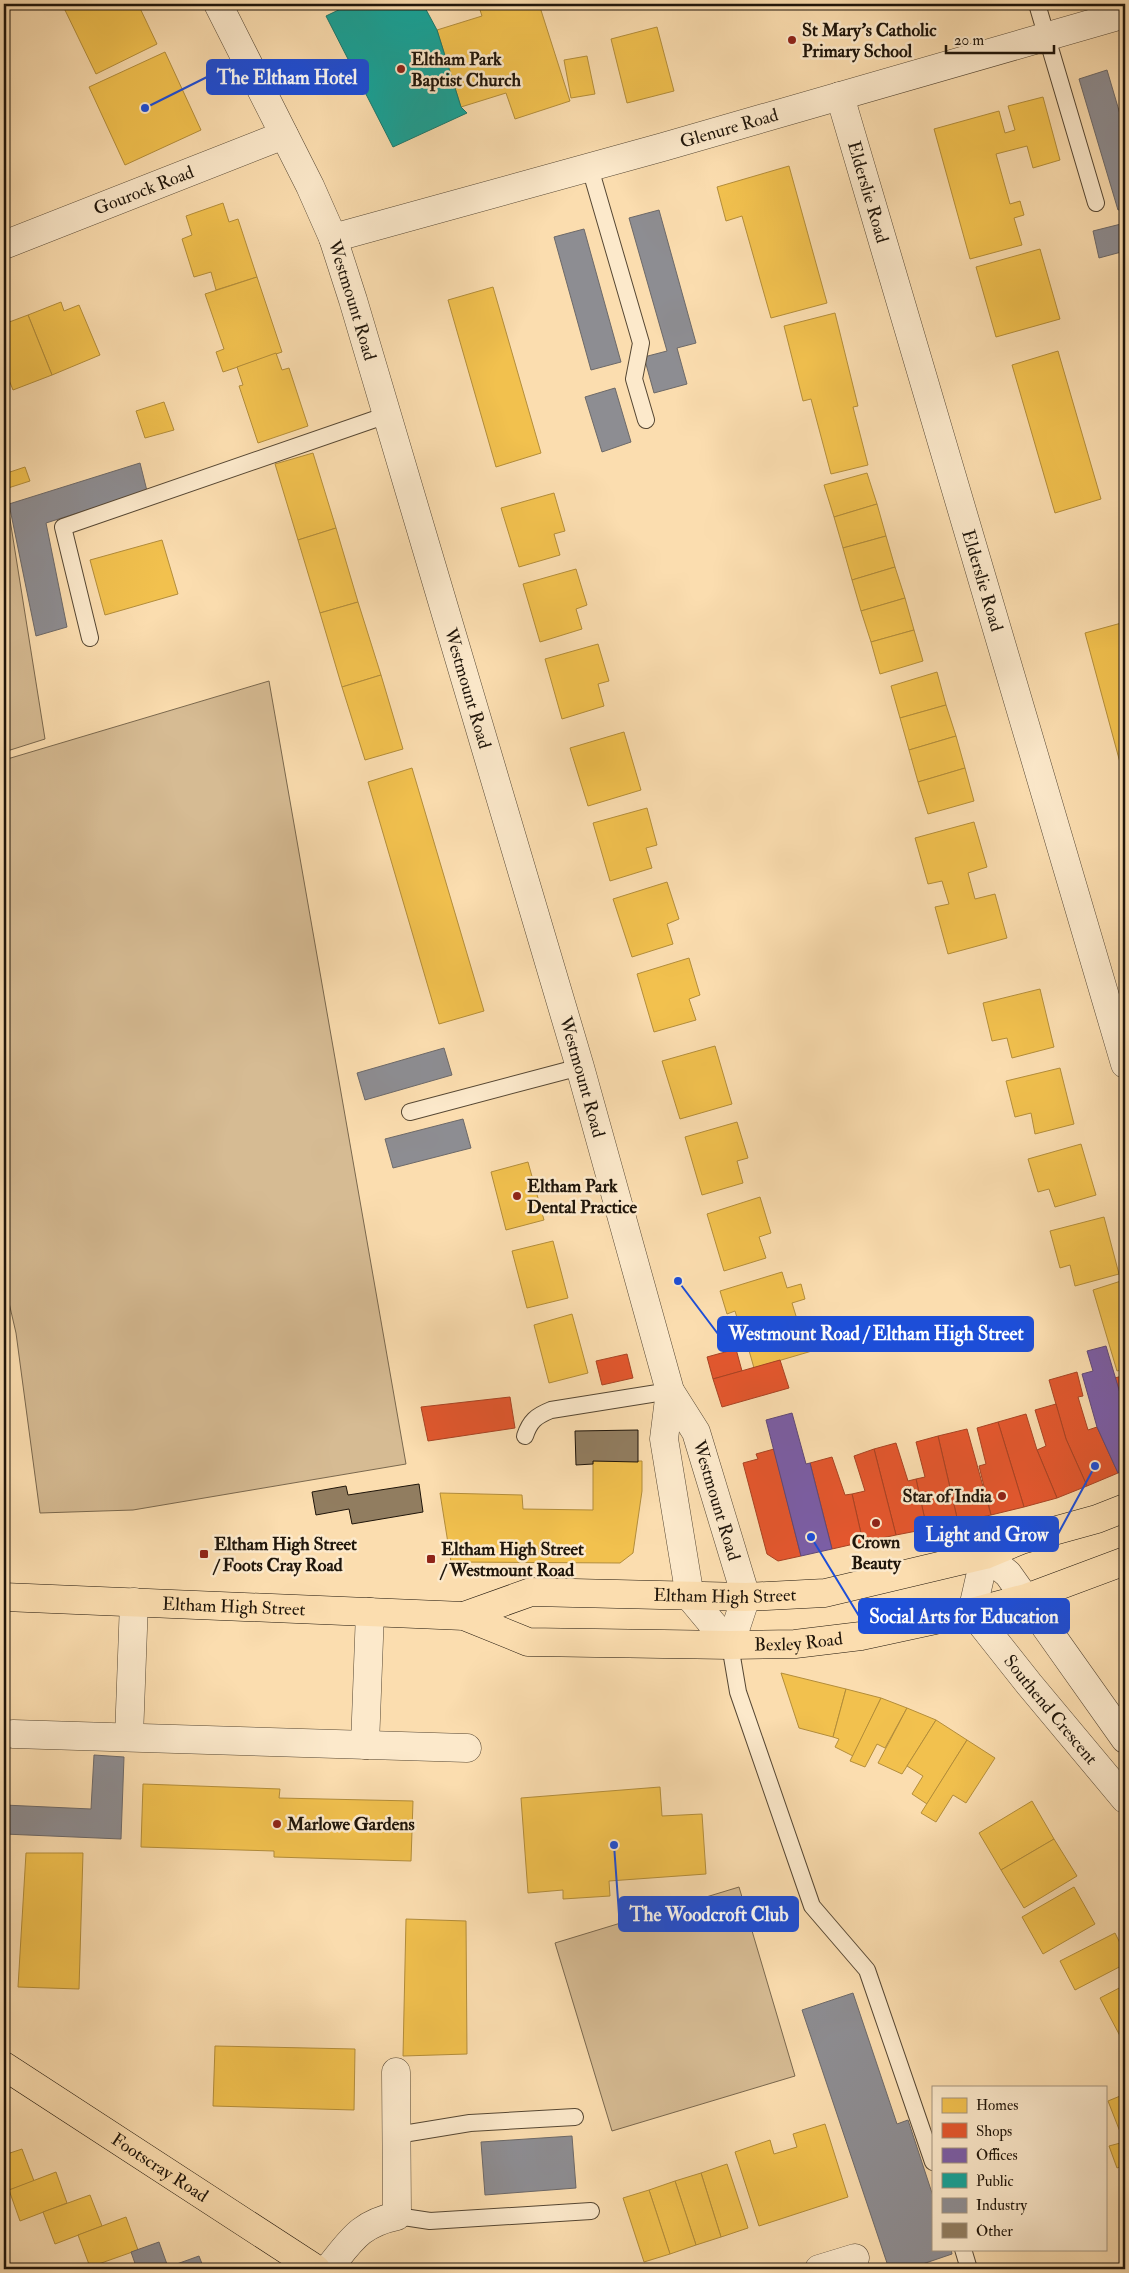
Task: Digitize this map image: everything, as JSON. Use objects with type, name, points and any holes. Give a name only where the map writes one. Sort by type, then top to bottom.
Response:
[{"type":"main road","points":[[985,1555],[1021,1540],[1097,1519],[1125,1508]]},
{"type":"main road","name":"Eltham High Street","points":[[464,1616],[531,1592],[746,1598],[825,1593],[985,1555]]},
{"type":"main road","name":"Bexley Road","points":[[730,1646],[794,1644],[861,1636],[972,1612],[1026,1598],[1125,1561]]},
{"type":"main road","name":"Eltham High Street","points":[[4,1597],[464,1616],[528,1642],[730,1646]]},
{"type":"main road","name":"Footscray Road","points":[[4,2066],[316,2269]]},
{"type":"street","name":"Westmount Road","points":[[218,4],[333,238],[580,1067],[670,1391],[696,1432],[746,1598]]},
{"type":"street","name":"Glenure Road","points":[[333,238],[590,168],[1125,14]]},
{"type":"street","name":"Elderslie Road","points":[[840,96],[1125,1064]]},
{"type":"street","name":"Gourock Road","points":[[4,244],[284,136]]},
{"type":"street","name":"Westmount Road","points":[[670,1391],[664,1439],[690,1597]]},
{"type":"street","points":[[972,1612],[985,1555],[1008,1574],[1125,1739]]},
{"type":"street","points":[[690,1597],[730,1646]]},
{"type":"street","points":[[730,1646],[746,1598]]},
{"type":"street","points":[[129,1737],[134,1602]]},
{"type":"street","points":[[365,1745],[370,1612]]},
{"type":"street","name":"Southend Crescent","points":[[972,1612],[1029,1684],[1125,1798]]},
{"type":"street","points":[[13,1734],[467,1748]]},
{"type":"street","points":[[328,2269],[358,2231],[380,2219],[397,2216],[396,2072]]},
{"type":"street","points":[[818,2269],[855,2258]]},
{"type":"lane","points":[[1036,4],[1096,203]]},
{"type":"lane","points":[[590,168],[641,342],[634,379],[646,420]]},
{"type":"lane","points":[[90,638],[63,527],[387,415]]},
{"type":"lane","points":[[410,1112],[580,1067]]},
{"type":"lane","points":[[525,1436],[536,1416],[551,1410],[670,1391]]},
{"type":"lane","points":[[730,1646],[738,1692],[812,1906],[867,1970],[932,2159]]},
{"type":"lane","points":[[397,2135],[470,2123],[575,2116]]},
{"type":"lane","points":[[397,2216],[430,2222],[591,2211]]},
{"type":"lane","points":[[963,2250],[970,2269]]},
{"type":"shaded area","points":[[8,507],[45,739],[4,752],[4,508]]},
{"type":"shaded area","points":[[269,681],[406,1464],[133,1510],[40,1513],[16,1333],[4,1281],[4,760]]},
{"type":"shaded area","points":[[739,1887],[795,2076],[612,2131],[555,1943]]},
{"type":"building: Homes","points":[[66,4],[138,4],[157,44],[96,74],[63,6]]},
{"type":"building: Homes","points":[[478,4],[539,4],[570,101],[515,119],[506,93],[461,107],[437,30],[482,16]]},
{"type":"building: Homes","points":[[657,27],[674,91],[627,103],[611,39]]},
{"type":"building: Homes","points":[[165,52],[201,130],[125,165],[89,87]]},
{"type":"building: Homes","points":[[587,56],[595,94],[571,98],[564,60]]},
{"type":"building: Homes","points":[[1043,97],[1060,160],[1033,168],[1027,146],[996,154],[1010,204],[1020,201],[1024,215],[1014,218],[1022,245],[970,259],[934,129],[999,111],[1005,133],[1015,130],[1008,106]]},
{"type":"building: Homes","points":[[789,166],[827,303],[771,318],[742,216],[726,221],[717,187]]},
{"type":"building: Homes","points":[[223,203],[229,222],[238,219],[257,277],[216,290],[211,272],[194,277],[182,239],[192,235],[186,216]]},
{"type":"building: Homes","points":[[1040,249],[1060,319],[996,337],[976,267]]},
{"type":"building: Homes","points":[[257,277],[282,352],[223,372],[216,352],[224,349],[205,294]]},
{"type":"building: Homes","points":[[493,287],[541,453],[496,467],[448,300]]},
{"type":"building: Homes","points":[[61,302],[64,311],[79,305],[100,355],[52,375],[28,315]]},
{"type":"building: Homes","points":[[835,313],[858,406],[853,407],[868,465],[831,474],[811,399],[803,401],[784,326]]},
{"type":"building: Homes","points":[[28,315],[52,375],[13,390],[7,375],[4,376],[4,324]]},
{"type":"building: Homes","points":[[1058,351],[1101,499],[1055,513],[1012,365]]},
{"type":"building: Homes","points":[[276,353],[282,370],[289,368],[308,426],[258,443],[239,386],[243,385],[237,367]]},
{"type":"building: Homes","points":[[164,402],[174,430],[145,438],[136,411]]},
{"type":"building: Homes","points":[[313,453],[336,528],[298,540],[275,464]]},
{"type":"building: Homes","points":[[25,467],[30,481],[5,489],[4,474]]},
{"type":"building: Homes","points":[[867,473],[877,504],[834,517],[824,485]]},
{"type":"building: Homes","points":[[554,493],[565,531],[554,534],[560,555],[519,567],[501,508]]},
{"type":"building: Homes","points":[[877,504],[886,536],[843,548],[834,517]]},
{"type":"building: Homes","points":[[336,528],[358,602],[320,613],[298,540]]},
{"type":"building: Homes","points":[[886,536],[895,567],[852,580],[843,548]]},
{"type":"building: Homes","points":[[162,540],[178,594],[105,615],[90,560]]},
{"type":"building: Homes","points":[[895,567],[905,598],[861,611],[852,580]]},
{"type":"building: Homes","points":[[576,569],[587,605],[576,609],[582,629],[540,642],[523,584]]},
{"type":"building: Homes","points":[[905,598],[914,630],[871,642],[861,611]]},
{"type":"building: Homes","points":[[358,602],[381,675],[342,687],[320,613]]},
{"type":"building: Homes","points":[[1125,622],[1125,781],[1085,633]]},
{"type":"building: Homes","points":[[914,630],[923,661],[880,674],[871,642]]},
{"type":"building: Homes","points":[[598,644],[609,681],[598,684],[604,706],[562,719],[545,659]]},
{"type":"building: Homes","points":[[937,672],[946,705],[900,718],[891,686]]},
{"type":"building: Homes","points":[[381,675],[403,749],[365,760],[342,687]]},
{"type":"building: Homes","points":[[946,705],[956,736],[909,750],[900,718]]},
{"type":"building: Homes","points":[[624,732],[641,790],[588,806],[570,748]]},
{"type":"building: Homes","points":[[956,736],[965,768],[918,782],[909,750]]},
{"type":"building: Homes","points":[[412,768],[484,1011],[439,1024],[368,782]]},
{"type":"building: Homes","points":[[965,768],[974,801],[928,814],[918,782]]},
{"type":"building: Homes","points":[[647,808],[657,845],[646,848],[652,868],[610,881],[593,823]]},
{"type":"building: Homes","points":[[974,822],[987,867],[968,873],[975,899],[995,894],[1007,938],[948,954],[935,907],[949,904],[942,881],[928,884],[915,838]]},
{"type":"building: Homes","points":[[667,882],[679,919],[667,924],[673,944],[632,957],[613,899]]},
{"type":"building: Homes","points":[[689,958],[700,995],[689,999],[696,1020],[654,1032],[637,974]]},
{"type":"building: Homes","points":[[1040,989],[1054,1047],[1012,1058],[1007,1038],[992,1041],[983,1003]]},
{"type":"building: Homes","points":[[715,1046],[732,1104],[680,1119],[662,1061]]},
{"type":"building: Homes","points":[[1060,1068],[1074,1124],[1035,1134],[1031,1113],[1015,1117],[1006,1081]]},
{"type":"building: Homes","points":[[737,1122],[748,1158],[737,1161],[743,1183],[702,1195],[685,1137]]},
{"type":"building: Homes","points":[[1081,1144],[1096,1195],[1055,1207],[1049,1189],[1038,1192],[1028,1159]]},
{"type":"building: Homes","name":"Eltham Park Dental Practice","points":[[528,1162],[544,1220],[506,1230],[491,1172]]},
{"type":"building: Homes","points":[[760,1197],[771,1233],[759,1237],[766,1258],[724,1271],[707,1214]]},
{"type":"building: Homes","points":[[1104,1217],[1119,1274],[1075,1286],[1070,1265],[1060,1268],[1050,1231]]},
{"type":"building: Homes","points":[[553,1241],[568,1298],[527,1308],[512,1251]]},
{"type":"building: Homes","points":[[782,1272],[787,1288],[801,1284],[805,1299],[792,1303],[800,1329],[805,1328],[812,1351],[754,1368],[735,1311],[727,1314],[720,1291]]},
{"type":"building: Homes","points":[[1121,1281],[1125,1295],[1125,1369],[1117,1371],[1093,1290]]},
{"type":"building: Homes","points":[[572,1314],[588,1373],[549,1383],[534,1325]]},
{"type":"building: Homes","points":[[593,1461],[642,1461],[642,1491],[633,1553],[620,1563],[451,1562],[440,1493],[522,1495],[523,1509],[593,1510]]},
{"type":"building: Homes","points":[[781,1673],[846,1689],[833,1737],[799,1728]]},
{"type":"building: Homes","points":[[846,1689],[881,1698],[853,1756],[835,1747],[839,1739],[833,1737]]},
{"type":"building: Homes","points":[[881,1698],[907,1708],[885,1748],[877,1744],[865,1767],[850,1761]]},
{"type":"building: Homes","points":[[907,1708],[936,1720],[902,1774],[878,1763]]},
{"type":"building: Homes","points":[[936,1720],[967,1740],[927,1804],[912,1794],[923,1776],[907,1766]]},
{"type":"building: Homes","points":[[967,1740],[995,1758],[966,1803],[953,1795],[936,1822],[921,1813]]},
{"type":"building: Homes","name":"Marlowe Gardens","points":[[143,1784],[280,1789],[279,1798],[413,1801],[411,1861],[274,1857],[274,1851],[141,1847]]},
{"type":"building: Homes","points":[[660,1787],[662,1816],[702,1814],[706,1874],[609,1881],[610,1896],[563,1899],[563,1890],[528,1893],[521,1798]]},
{"type":"building: Homes","points":[[1032,1801],[1054,1839],[1001,1870],[979,1833]]},
{"type":"building: Homes","points":[[1054,1839],[1077,1876],[1024,1908],[1001,1870]]},
{"type":"building: Homes","points":[[26,1853],[83,1853],[79,1989],[18,1987]]},
{"type":"building: Homes","points":[[1074,1887],[1095,1924],[1043,1954],[1022,1917]]},
{"type":"building: Homes","points":[[406,1919],[466,1921],[467,2054],[403,2056]]},
{"type":"building: Homes","points":[[1115,1933],[1125,1953],[1125,1964],[1075,1990],[1060,1961]]},
{"type":"building: Homes","points":[[1125,1985],[1125,2030],[1119,2034],[1100,1998]]},
{"type":"building: Homes","points":[[1125,2030],[1125,2046],[1119,2034]]},
{"type":"building: Homes","points":[[215,2046],[355,2049],[354,2110],[213,2106]]},
{"type":"building: Homes","points":[[1125,2094],[1125,2165],[1117,2168],[1109,2146],[1124,2142],[1108,2101]]},
{"type":"building: Homes","points":[[825,2124],[848,2197],[759,2226],[735,2152],[770,2140],[774,2154],[797,2147],[793,2134]]},
{"type":"building: Homes","points":[[22,2149],[34,2181],[4,2192],[4,2155]]},
{"type":"building: Homes","points":[[727,2164],[748,2228],[721,2237],[701,2173]]},
{"type":"building: Homes","points":[[56,2172],[67,2203],[20,2221],[9,2190]]},
{"type":"building: Homes","points":[[701,2173],[721,2237],[696,2245],[675,2181]]},
{"type":"building: Homes","points":[[675,2181],[696,2245],[670,2254],[649,2190]]},
{"type":"building: Homes","points":[[649,2190],[670,2254],[644,2262],[623,2198]]},
{"type":"building: Homes","points":[[90,2195],[102,2226],[55,2244],[43,2212]]},
{"type":"building: Homes","points":[[126,2217],[138,2250],[90,2267],[78,2235]]},
{"type":"building: Shops","points":[[736,1349],[742,1371],[713,1379],[707,1357]]},
{"type":"building: Shops","points":[[627,1354],[633,1378],[602,1385],[596,1361]]},
{"type":"building: Shops","points":[[780,1360],[789,1388],[722,1407],[713,1379]]},
{"type":"building: Shops","points":[[1077,1372],[1083,1396],[1078,1397],[1088,1430],[1097,1427],[1118,1473],[1087,1486],[1066,1439],[1049,1380]]},
{"type":"building: Shops","points":[[1125,1375],[1125,1410],[1115,1378]]},
{"type":"building: Shops","points":[[510,1397],[515,1428],[428,1441],[421,1407]]},
{"type":"building: Shops","points":[[1056,1404],[1066,1439],[1087,1486],[1057,1498],[1037,1450],[1046,1446],[1035,1410]]},
{"type":"building: Shops","points":[[1026,1414],[1037,1450],[1057,1498],[1024,1507],[998,1422]]},
{"type":"building: Shops","points":[[998,1422],[1024,1507],[991,1515],[979,1466],[986,1464],[977,1428]]},
{"type":"building: Shops","points":[[967,1429],[991,1515],[958,1522],[938,1436]]},
{"type":"building: Shops","points":[[938,1436],[958,1522],[927,1529],[916,1479],[925,1477],[916,1442]]},
{"type":"building: Shops","points":[[896,1443],[908,1481],[916,1479],[927,1529],[896,1535],[874,1449]]},
{"type":"building: Shops","points":[[774,1449],[801,1556],[778,1561],[767,1554],[743,1463],[758,1459],[756,1454]]},
{"type":"building: Shops","points":[[874,1449],[896,1535],[863,1542],[852,1494],[865,1491],[854,1456]]},
{"type":"building: Shops","points":[[832,1457],[845,1495],[852,1494],[863,1542],[832,1549],[810,1463]]},
{"type":"building: Offices","points":[[1106,1346],[1125,1410],[1125,1470],[1118,1473],[1097,1427],[1082,1374],[1093,1371],[1087,1351]]},
{"type":"building: Offices","points":[[792,1413],[806,1464],[810,1463],[832,1549],[801,1556],[766,1420]]},
{"type":"building: Public","name":"Eltham Park Baptist Church","points":[[351,4],[423,4],[437,30],[461,107],[467,113],[393,147],[326,16]]},
{"type":"building: Industry","points":[[1107,70],[1125,131],[1125,208],[1118,210],[1079,79]]},
{"type":"building: Industry","points":[[659,210],[696,343],[677,348],[687,384],[654,393],[644,357],[667,351],[629,218]]},
{"type":"building: Industry","points":[[1125,223],[1125,251],[1099,258],[1093,231]]},
{"type":"building: Industry","points":[[584,229],[621,362],[591,370],[554,237]]},
{"type":"building: Industry","points":[[615,388],[631,442],[602,452],[585,397]]},
{"type":"building: Industry","points":[[140,463],[147,491],[46,523],[67,627],[36,636],[9,504]]},
{"type":"building: Industry","points":[[444,1048],[452,1075],[365,1100],[357,1073]]},
{"type":"building: Industry","points":[[463,1119],[471,1148],[393,1168],[385,1139]]},
{"type":"building: Industry","points":[[94,1755],[124,1757],[121,1839],[4,1834],[4,1805],[91,1809]]},
{"type":"building: Industry","points":[[853,1993],[897,2124],[908,2120],[932,2193],[932,2250],[951,2250],[952,2254],[908,2269],[889,2269],[802,2010]]},
{"type":"building: Industry","points":[[572,2136],[576,2188],[485,2195],[481,2142]]},
{"type":"building: Industry","points":[[159,2242],[168,2267],[137,2269],[131,2252]]},
{"type":"building: Industry","points":[[199,2256],[204,2269],[175,2269],[174,2265]]},
{"type":"building: Other","points":[[638,1430],[638,1462],[593,1461],[593,1464],[576,1465],[575,1431]]},
{"type":"building: Other","points":[[419,1484],[423,1512],[352,1524],[349,1509],[316,1515],[312,1492],[346,1486],[348,1495]]},
{"type":"place","name":"St Mary's Catholic Primary School","points":[[792,40]]},
{"type":"place","name":"Eltham Park Baptist Church","points":[[401,69]]},
{"type":"place","name":"The Eltham Hotel","points":[[145,108]]},
{"type":"place","name":"Eltham Park Dental Practice","points":[[517,1196]]},
{"type":"place","name":"Westmount Road / Eltham High Street","points":[[678,1281]]},
{"type":"place","name":"Light and Grow","points":[[1095,1466]]},
{"type":"place","name":"Star of India","points":[[1002,1496]]},
{"type":"place","name":"Crown Beauty","points":[[876,1523]]},
{"type":"place","name":"Social Arts for Education","points":[[811,1537]]},
{"type":"place","name":"Eltham High Street / Foots Cray Road","points":[[204,1554]]},
{"type":"place","name":"Eltham High Street / Westmount Road","points":[[431,1559]]},
{"type":"place","name":"Marlowe Gardens","points":[[277,1824]]},
{"type":"place","name":"The Woodcroft Club","points":[[614,1845]]}]
